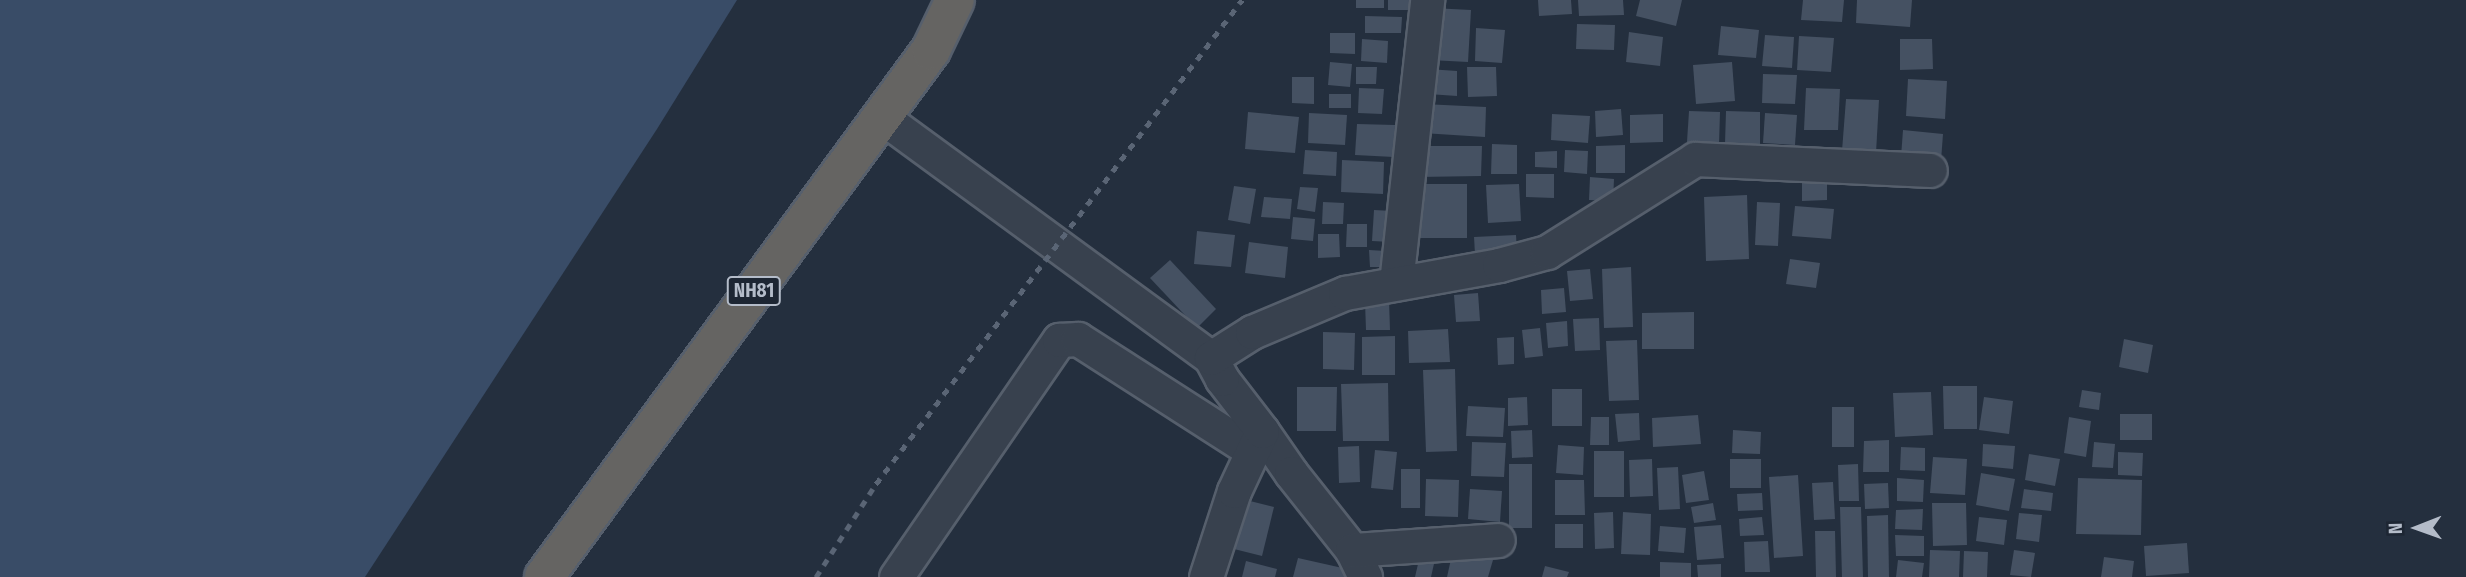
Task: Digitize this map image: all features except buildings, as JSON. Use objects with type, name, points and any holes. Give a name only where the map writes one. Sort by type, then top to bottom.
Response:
[{"type":"highway","name":"NH81","points":[[544,577],[931,50],[955,0]]},
{"type":"street","points":[[1396,283],[1427,0]]},
{"type":"street","points":[[882,117],[1211,358],[1257,441]]},
{"type":"street","points":[[1211,358],[1252,332],[1345,293],[1499,265],[1547,252],[1695,159],[1930,170]]},
{"type":"street","points":[[896,577],[1059,340],[1078,339],[1257,441],[1291,474],[1359,563],[1498,540]]},
{"type":"street","points":[[1206,577],[1234,491],[1257,441]]},
{"type":"water","points":[[0,0],[737,0],[657,129],[365,577],[0,577]]},
{"type":"railway","points":[[816,577],[876,484],[1242,0]]}]
